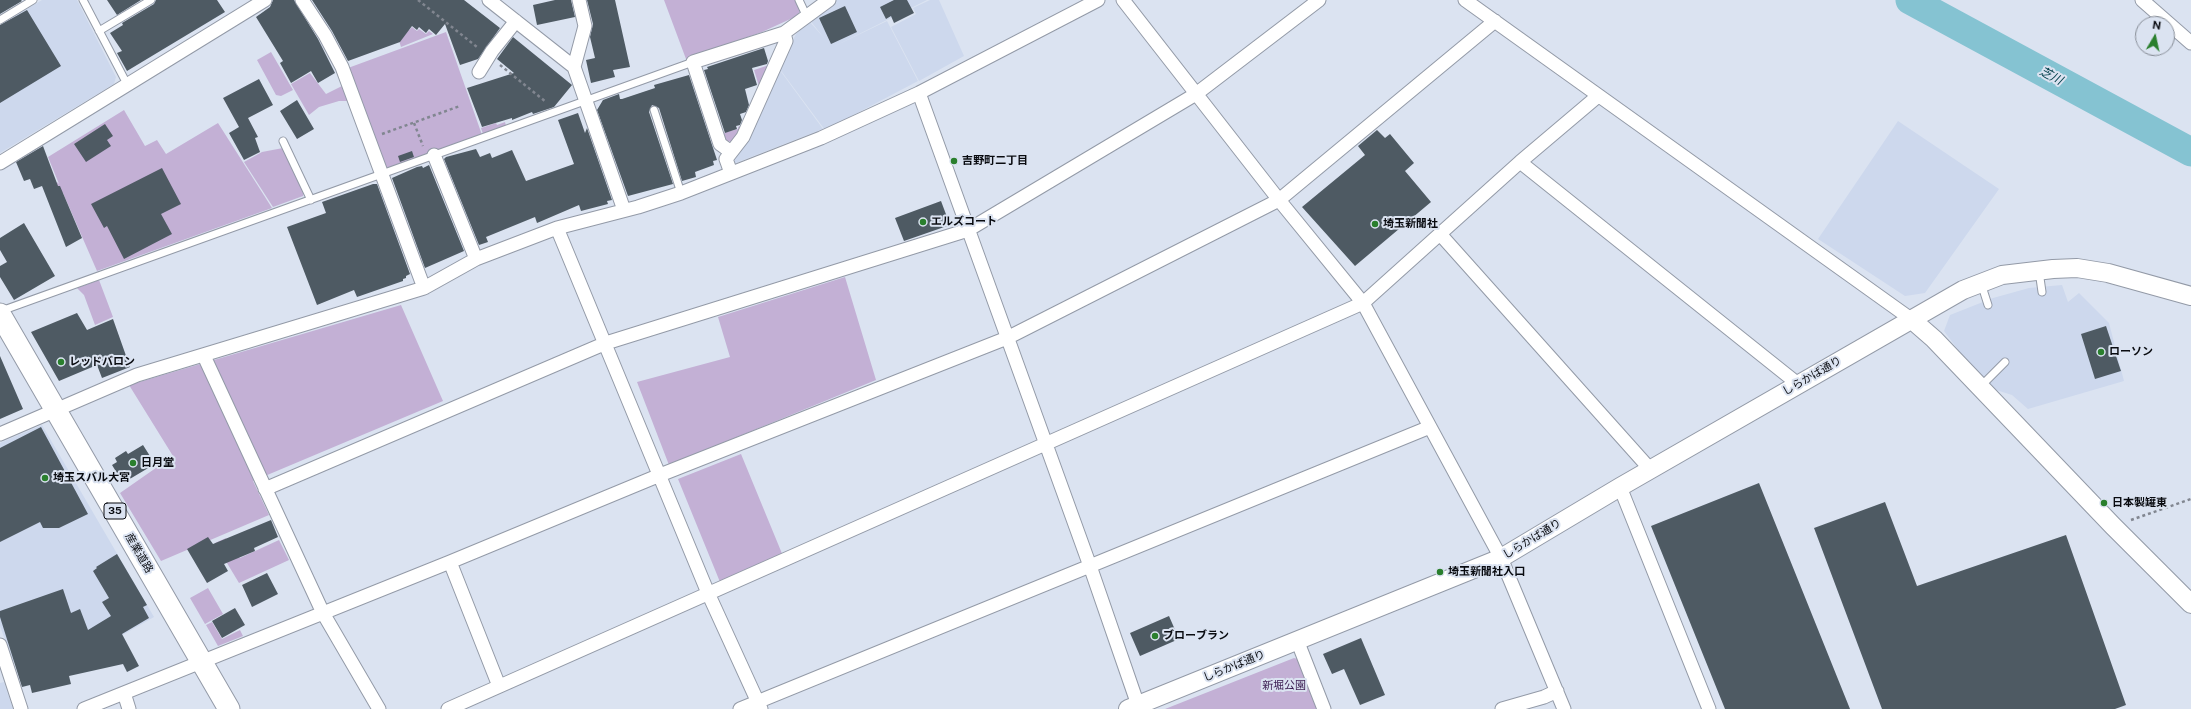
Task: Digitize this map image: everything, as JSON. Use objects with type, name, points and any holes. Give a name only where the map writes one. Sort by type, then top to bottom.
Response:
[{"type":"main road","name":"産業道路","points":[[0,313],[229,709]]},
{"type":"street","points":[[0,163],[265,0]]},
{"type":"street","points":[[302,0],[325,35],[342,67],[424,288]]},
{"type":"street","points":[[488,0],[574,67],[624,210]]},
{"type":"street","points":[[574,67],[585,26],[579,0]]},
{"type":"street","points":[[731,152],[720,144],[693,62],[784,33],[806,15],[829,0]]},
{"type":"street","points":[[0,434],[137,376],[424,288],[476,259],[557,228],[681,193],[821,138],[919,93],[1078,5],[1098,0]]},
{"type":"street","points":[[1123,0],[1279,200],[1363,303],[1501,558],[1564,709]]},
{"type":"street","points":[[264,489],[606,343],[968,230],[1196,94],[1319,0]]},
{"type":"street","points":[[1465,0],[1911,319],[1934,339],[2113,526],[2191,604]]},
{"type":"street","points":[[2142,0],[2191,43]]},
{"type":"street","points":[[479,72],[492,51],[516,21]]},
{"type":"street","points":[[84,709],[450,562],[660,475],[1007,338],[1279,200],[1495,21]]},
{"type":"street","points":[[731,173],[726,159],[743,137],[786,41],[784,33]]},
{"type":"street","points":[[919,93],[1090,566],[1135,708]]},
{"type":"street","points":[[448,709],[1363,303],[1520,162],[1598,96]]},
{"type":"street","points":[[431,157],[476,259]]},
{"type":"street","points":[[1520,162],[1798,384]]},
{"type":"street","points":[[557,228],[606,343],[708,593],[759,705]]},
{"type":"street","points":[[1440,234],[1650,470]]},
{"type":"street","name":"しらかば通り","points":[[1135,708],[1297,640],[1501,558],[1620,487],[1963,290],[2002,276],[2038,270],[2077,268],[2108,273],[2191,296]]},
{"type":"street","points":[[204,356],[264,489],[323,613],[379,709]]},
{"type":"street","points":[[740,709],[759,705],[1090,566],[1430,428]]},
{"type":"street","points":[[1620,487],[1709,709]]},
{"type":"street","points":[[450,562],[499,686]]},
{"type":"street","points":[[1297,640],[1324,709]]},
{"type":"street","points":[[0,645],[21,709]]},
{"type":"street","points":[[1502,709],[1544,697],[1557,691]]},
{"type":"street","points":[[124,693],[129,709]]},
{"type":"lane","points":[[0,20],[33,0]]},
{"type":"lane","points":[[83,0],[127,84]]},
{"type":"lane","points":[[99,31],[151,0]]},
{"type":"lane","points":[[799,0],[806,15]]},
{"type":"lane","points":[[0,313],[693,62]]},
{"type":"lane","points":[[654,110],[681,193]]},
{"type":"lane","points":[[283,141],[311,200]]},
{"type":"lane","points":[[2038,270],[2042,292]]},
{"type":"lane","points":[[1981,283],[1988,305]]},
{"type":"lane","points":[[1980,387],[2005,362]]},
{"type":"path","points":[[376,136],[460,106]]},
{"type":"path","points":[[414,123],[431,157]]},
{"type":"path","points":[[2113,526],[2191,499]]},
{"type":"shaded area","points":[[42,0],[77,0],[116,77],[114,84],[0,153],[0,25]]},
{"type":"shaded area","points":[[837,0],[927,0],[833,47],[887,21],[918,81],[825,130],[779,68],[796,34],[809,21],[824,38],[809,19]]},
{"type":"shaded area","points":[[930,0],[939,0],[964,56],[919,81],[891,27],[916,14],[913,8]]},
{"type":"shaded area","points":[[779,69],[823,129],[733,164]]},
{"type":"shaded area","points":[[1898,121],[1999,189],[1925,293],[1905,296],[1818,239]]},
{"type":"shaded area","points":[[2062,285],[2068,302],[2079,293],[2109,323],[2124,381],[2028,409],[2012,395],[1996,390],[1968,363],[1944,331],[1950,315],[1993,298],[2029,288]]},
{"type":"shaded area","points":[[42,425],[154,617],[112,641],[84,638],[13,662],[0,626],[0,443]]},
{"type":"shaded area","points":[[4,682],[13,709],[0,709],[0,683]]},
{"type":"green space","points":[[664,0],[796,0],[800,11],[797,16],[762,32],[686,59]]},
{"type":"green space","points":[[393,21],[409,30],[412,27],[417,31],[419,29],[426,34],[429,31],[433,34],[401,47]]},
{"type":"green space","points":[[446,32],[482,135],[387,168],[382,166],[348,68]]},
{"type":"green space","points":[[271,52],[293,90],[281,96],[276,95],[257,60]]},
{"type":"green space","points":[[769,65],[759,86],[754,70]]},
{"type":"green space","points":[[310,73],[326,94],[344,85],[352,101],[339,101],[319,107],[309,115],[291,84]]},
{"type":"green space","points":[[124,110],[145,146],[157,140],[166,154],[218,123],[272,208],[97,271],[63,193],[44,187],[57,182],[59,184],[48,157]]},
{"type":"green space","points":[[505,122],[506,126],[483,134],[481,128],[496,123],[497,125]]},
{"type":"green space","points":[[743,125],[733,142],[726,141],[723,133],[738,129],[738,127]]},
{"type":"green space","points":[[283,148],[304,192],[303,196],[273,207],[244,162],[262,152]]},
{"type":"green space","points":[[845,277],[876,380],[669,465],[637,382],[730,357],[718,317]]},
{"type":"green space","points":[[99,280],[113,317],[95,325],[84,295],[77,288]]},
{"type":"green space","points":[[401,305],[443,401],[253,481],[269,515],[161,561],[120,493],[173,456],[129,385]]},
{"type":"green space","points":[[741,454],[783,556],[720,582],[678,479]]},
{"type":"green space","points":[[226,538],[234,558],[238,556],[240,558],[279,540],[289,560],[239,583],[215,543]]},
{"type":"green space","points":[[208,588],[223,614],[205,624],[190,598]]},
{"type":"green space","points":[[212,622],[222,639],[240,630],[243,636],[218,646],[206,625]]},
{"type":"green space","name":"新堀公園","points":[[1294,658],[1301,660],[1320,709],[1165,709]]},
{"type":"building","points":[[0,0],[21,0],[22,1],[0,14]]},
{"type":"building","points":[[107,0],[141,0],[117,15]]},
{"type":"building","points":[[156,0],[217,0],[225,12],[127,71],[117,53],[122,51],[110,33],[123,25],[122,23],[154,4]]},
{"type":"building","points":[[273,0],[294,0],[318,39],[335,73],[318,83],[311,71],[291,83],[280,63],[283,61],[256,17],[270,7]]},
{"type":"building","points":[[312,0],[464,0],[500,28],[478,59],[460,65],[445,24],[436,35],[429,29],[426,33],[419,27],[417,30],[412,26],[400,42],[348,61],[332,31]]},
{"type":"building","points":[[555,0],[571,0],[575,17],[537,25],[533,5]]},
{"type":"building","points":[[587,0],[615,0],[630,67],[613,70],[615,77],[591,83],[586,60],[595,58],[590,37],[593,24]]},
{"type":"building","points":[[894,0],[907,0],[914,13],[894,23],[891,16],[886,19],[880,7]]},
{"type":"building","points":[[845,6],[857,32],[831,44],[819,18]]},
{"type":"building","points":[[27,10],[61,66],[0,103],[0,25]]},
{"type":"building","points":[[513,37],[572,85],[554,107],[533,114],[532,112],[512,120],[512,118],[482,127],[467,88],[514,73],[497,59]]},
{"type":"building","points":[[764,48],[768,61],[767,64],[752,68],[757,85],[745,89],[749,105],[746,112],[740,114],[742,120],[740,125],[736,126],[737,129],[725,133],[704,70],[708,69],[707,67]]},
{"type":"building","points":[[689,75],[717,160],[713,161],[714,165],[695,172],[696,177],[682,181],[659,108],[652,105],[649,112],[673,184],[628,196],[597,110],[603,100],[619,94],[620,99],[622,99],[655,88],[654,85]]},
{"type":"building","points":[[259,79],[273,105],[248,118],[258,137],[255,138],[260,152],[244,160],[229,133],[239,127],[223,98]]},
{"type":"building","points":[[297,100],[314,129],[297,139],[280,111]]},
{"type":"building","points":[[578,113],[585,133],[587,128],[612,200],[607,201],[608,204],[581,211],[579,205],[537,223],[535,217],[486,237],[488,242],[479,245],[444,159],[446,157],[476,149],[480,157],[490,153],[492,158],[512,150],[526,181],[574,164],[558,120]]},
{"type":"building","points":[[105,124],[113,136],[107,140],[111,146],[86,162],[74,144]]},
{"type":"building","points":[[1377,130],[1385,138],[1390,134],[1414,163],[1405,171],[1431,202],[1355,266],[1302,207],[1365,155],[1358,146]]},
{"type":"building","points":[[43,146],[58,186],[60,186],[82,238],[66,247],[42,186],[34,189],[30,179],[24,181],[16,162]]},
{"type":"building","points":[[412,151],[414,157],[400,162],[398,156]]},
{"type":"building","points":[[429,165],[464,251],[425,268],[392,178],[417,167],[422,166],[423,168]]},
{"type":"building","points":[[162,168],[181,204],[161,214],[172,234],[124,259],[107,226],[104,228],[91,204]]},
{"type":"building","points":[[373,184],[377,184],[410,274],[403,279],[403,281],[357,297],[354,290],[317,305],[287,227],[326,213],[322,202]]},
{"type":"building","name":"エルズコート","points":[[941,201],[950,225],[904,241],[895,218]]},
{"type":"building","points":[[24,223],[55,276],[14,300],[0,277],[0,266],[7,262],[0,250],[0,238]]},
{"type":"building","points":[[77,313],[87,330],[113,319],[130,367],[102,378],[97,365],[59,381],[31,332]]},
{"type":"building","points":[[2106,326],[2121,371],[2095,379],[2081,334]]},
{"type":"building","points":[[0,356],[23,409],[0,419]]},
{"type":"building","points":[[41,427],[88,514],[59,528],[43,528],[40,522],[0,542],[0,448]]},
{"type":"building","points":[[143,445],[155,464],[123,483],[112,465],[117,462],[115,458],[126,451],[128,454]]},
{"type":"building","points":[[1759,483],[1850,709],[1725,709],[1651,526]]},
{"type":"building","points":[[1885,502],[1917,586],[2066,535],[2126,705],[2115,709],[1882,709],[1814,528]]},
{"type":"building","points":[[271,520],[278,537],[254,548],[255,551],[224,564],[228,571],[207,583],[187,549],[208,537],[213,544]]},
{"type":"building","points":[[117,554],[147,605],[143,607],[149,618],[122,634],[139,666],[127,672],[123,664],[69,676],[71,684],[32,693],[30,685],[22,687],[0,617],[0,611],[63,589],[71,613],[80,609],[88,630],[111,616],[102,602],[109,598],[93,571],[97,568],[96,567]]},
{"type":"building","points":[[267,573],[278,594],[252,607],[242,585]]},
{"type":"building","points":[[235,608],[245,625],[222,638],[212,621]]},
{"type":"building","name":"ブローブラン","points":[[1169,616],[1179,639],[1140,656],[1130,633]]},
{"type":"building","points":[[1361,638],[1385,695],[1360,705],[1344,669],[1332,674],[1323,654]]},
{"type":"waterway","name":"芝川","points":[[1910,0],[2191,152]]},
{"type":"place","name":"吉野町二丁目","points":[[954,161]]},
{"type":"place","name":"エルズコート","points":[[923,222]]},
{"type":"place","name":"埼玉新聞社","points":[[1375,224]]},
{"type":"place","name":"ローソン","points":[[2101,352]]},
{"type":"place","name":"レッドバロン","points":[[61,362]]},
{"type":"place","name":"日月堂","points":[[133,463]]},
{"type":"place","name":"埼玉スバル大宮","points":[[45,478]]},
{"type":"place","name":"日本製罐東","points":[[2104,503]]},
{"type":"place","name":"埼玉新聞社入口","points":[[1440,572]]},
{"type":"place","name":"ブローブラン","points":[[1155,636]]}]
